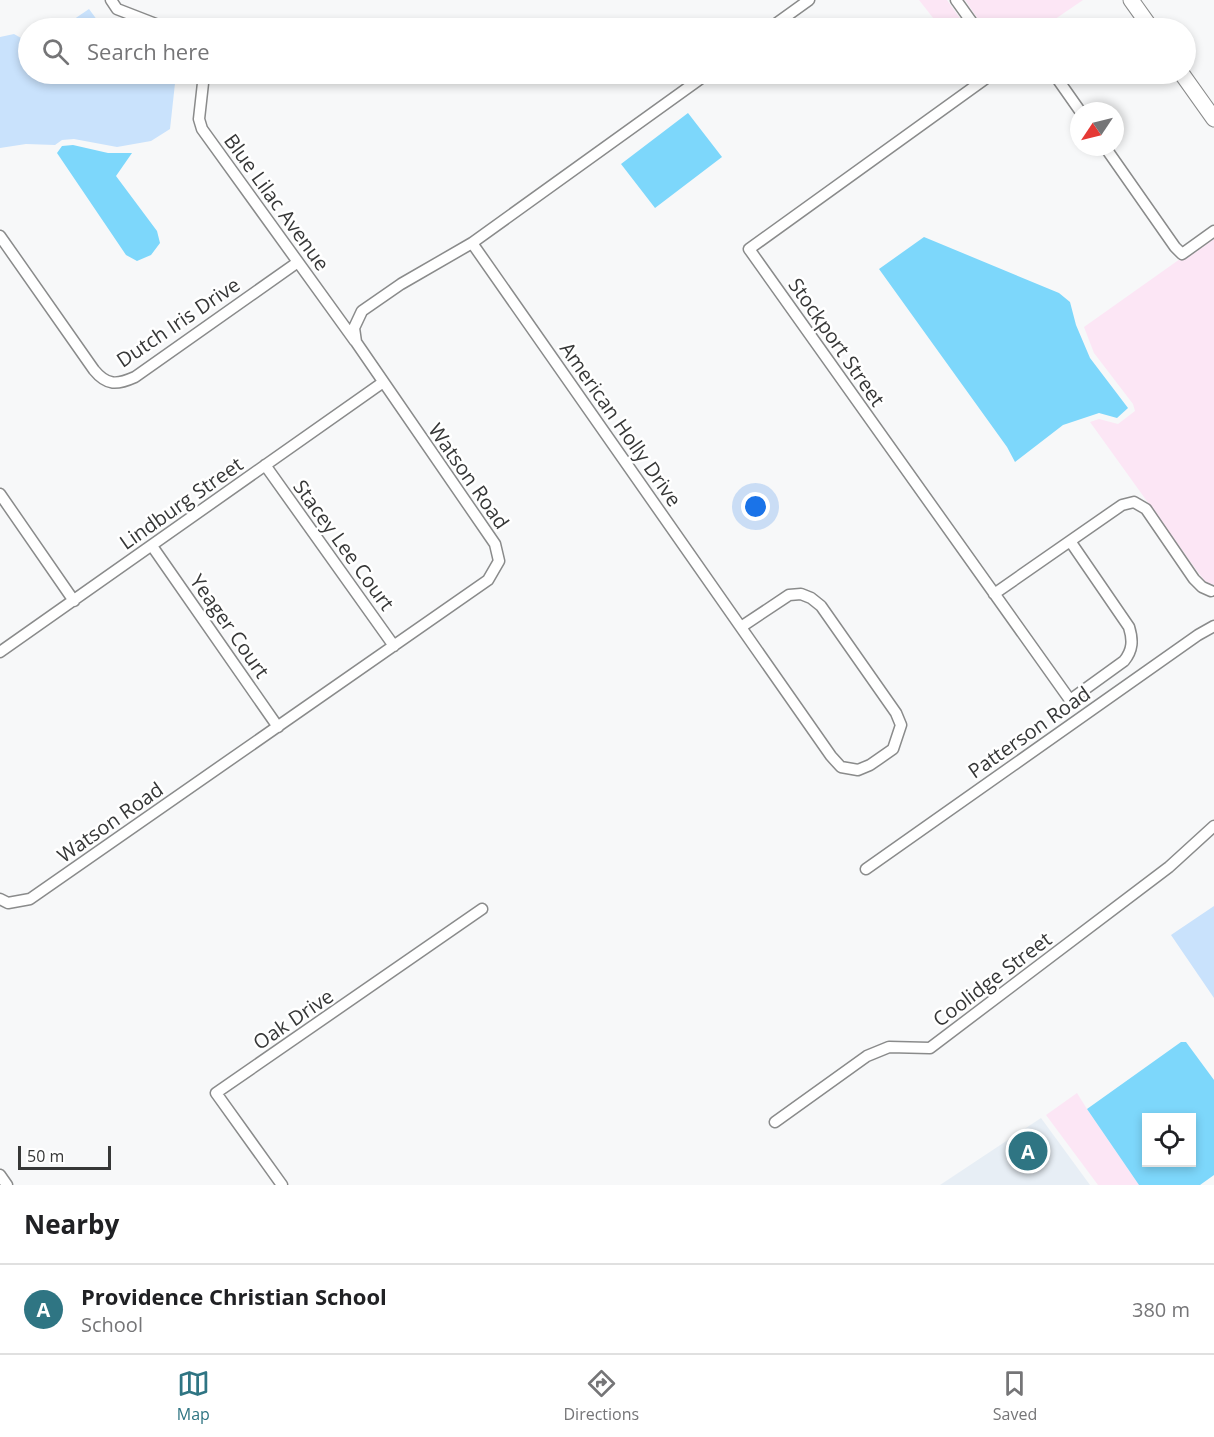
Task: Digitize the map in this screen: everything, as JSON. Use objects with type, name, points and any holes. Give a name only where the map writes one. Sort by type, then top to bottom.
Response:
[{"type":"main road","points":[[1131,0],[1144,18]]},
{"type":"main road","points":[[1189,84],[1214,119]]},
{"type":"street","points":[[111,0],[117,9],[140,18]]},
{"type":"street","points":[[784,18],[809,0]]},
{"type":"street","points":[[956,0],[969,18]]},
{"type":"street","name":"Blue Lilac Avenue","points":[[203,84],[199,119],[202,129],[356,342]]},
{"type":"street","points":[[356,342],[354,328],[362,311],[401,284],[472,243],[693,84]]},
{"type":"street","name":"Stockport Street","points":[[978,84],[749,249],[1070,700],[1124,661],[1130,654],[1132,645],[1129,627],[1070,541]]},
{"type":"street","points":[[1061,84],[1074,102]]},
{"type":"street","points":[[1111,156],[1182,254],[1214,231]]},
{"type":"street","name":"Dutch Iris Drive","points":[[0,236],[94,370],[101,378],[111,383],[135,377],[298,262]]},
{"type":"street","name":"American Holly Drive","points":[[472,243],[831,756],[841,767],[858,770],[870,765],[893,749],[901,725],[896,713],[821,606],[801,594],[789,595],[741,627]]},
{"type":"street","name":"Watson Road","points":[[0,899],[8,903],[30,899],[488,580],[499,561],[495,544],[382,383],[356,342]]},
{"type":"street","name":"Lindburg Street","points":[[0,652],[382,383]]},
{"type":"street","name":"Stacey Lee Court","points":[[265,465],[394,646]]},
{"type":"street","points":[[0,494],[74,601]]},
{"type":"street","points":[[994,594],[1122,505],[1134,502],[1146,509],[1194,579],[1210,591]]},
{"type":"street","name":"Yeager Court","points":[[152,546],[278,727]]},
{"type":"street","name":"Patterson Road","points":[[866,869],[1214,626]]},
{"type":"street","name":"Coolidge Street","points":[[775,1122],[867,1056],[888,1047],[930,1048],[1169,867],[1214,826]]},
{"type":"street","name":"Oak Drive","points":[[282,1185],[216,1093],[482,909]]},
{"type":"street","points":[[0,1175],[7,1185]]},
{"type":"shaded area","points":[[919,0],[947,0],[960,18],[933,18]]},
{"type":"shaded area","points":[[965,0],[1083,0],[1057,18],[977,18]]},
{"type":"shaded area","points":[[89,9],[96,18],[76,18]]},
{"type":"shaded area","points":[[14,34],[18,36],[18,84],[175,84],[170,129],[151,141],[117,147],[74,139],[62,140],[55,145],[26,144],[0,148],[0,37]]},
{"type":"shaded area","points":[[1214,239],[1214,585],[1206,582],[1200,575],[1090,422],[1099,419],[1118,424],[1135,411],[1133,404],[1094,353],[1084,327],[1180,259],[1186,259]]},
{"type":"shaded area","points":[[1214,906],[1214,998],[1171,935]]},
{"type":"shaded area","points":[[1077,1093],[1139,1185],[1098,1185],[1046,1115]]},
{"type":"shaded area","points":[[1041,1118],[1090,1185],[940,1185]]},
{"type":"water","points":[[688,113],[722,157],[655,208],[621,164]]},
{"type":"water","points":[[73,145],[108,153],[132,153],[116,176],[157,231],[160,243],[151,255],[137,261],[126,255],[57,153],[62,146]]},
{"type":"water","points":[[924,237],[1059,293],[1070,302],[1076,325],[1090,358],[1128,408],[1117,418],[1099,413],[1063,425],[1015,462],[1007,447],[879,269]]},
{"type":"water","points":[[1181,1042],[1186,1042],[1214,1080],[1214,1175],[1200,1185],[1139,1185],[1087,1109]]},
{"type":"place","name":"Providence Christian School","points":[[1028,1151]]}]
